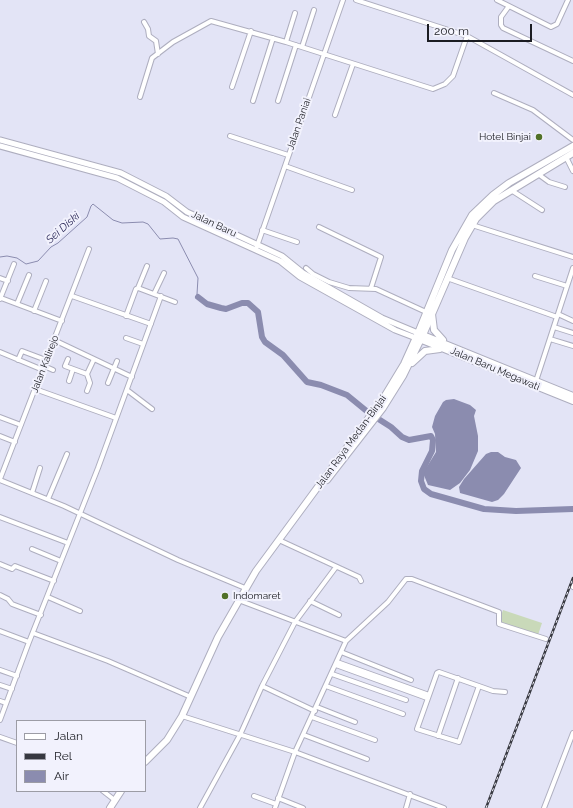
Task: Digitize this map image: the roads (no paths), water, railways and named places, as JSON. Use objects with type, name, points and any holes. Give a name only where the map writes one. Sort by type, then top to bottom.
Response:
[{"type":"main road","name":"Jalan Raya Medan-Binjai","points":[[146,761],[167,740],[183,717],[206,662],[236,606],[241,601],[258,572],[363,431],[407,367],[452,250],[472,215],[492,195],[509,182],[573,146]]},
{"type":"main road","name":"Jalan Raya Medan-Binjai","points":[[429,313],[472,225],[494,201],[573,153]]},
{"type":"main road","points":[[429,313],[435,333],[447,347]]},
{"type":"main road","name":"Jalan Raya Medan-Binjai","points":[[380,406],[419,336]]},
{"type":"main road","name":"Jalan Baru Megawati","points":[[419,336],[538,384],[573,396]]},
{"type":"main road","points":[[407,367],[425,351],[434,348],[447,347]]},
{"type":"main road","name":"Jalan Baru Megawati","points":[[538,384],[573,401]]},
{"type":"main road","name":"Jalan Raya Medan-Binjai","points":[[146,765],[169,742],[183,717],[245,588],[266,556],[363,431]]},
{"type":"main road","points":[[106,808],[116,792]]},
{"type":"main road","points":[[110,808],[120,792]]},
{"type":"street","name":"Jalan Paniai","points":[[256,247],[343,0]]},
{"type":"street","points":[[356,0],[467,36],[573,95]]},
{"type":"street","points":[[497,0],[551,27],[554,26],[568,0]]},
{"type":"street","points":[[508,6],[501,17],[501,25],[504,28],[573,61]]},
{"type":"street","points":[[302,47],[314,10]]},
{"type":"street","points":[[286,42],[295,13]]},
{"type":"street","points":[[140,98],[150,61],[174,42],[211,21],[251,31],[430,89],[438,88],[445,84],[453,76],[467,36]]},
{"type":"street","points":[[144,22],[148,29],[149,36],[156,41],[158,54]]},
{"type":"street","points":[[232,87],[251,31]]},
{"type":"street","points":[[252,101],[273,38]]},
{"type":"street","points":[[278,100],[296,45]]},
{"type":"street","points":[[335,115],[354,64]]},
{"type":"street","points":[[494,93],[533,110],[573,140]]},
{"type":"street","points":[[230,136],[288,155]]},
{"type":"street","name":"Jalan Baru","points":[[0,140],[121,173],[166,196],[187,212],[256,247],[280,261],[300,277],[321,282],[395,330],[419,336]]},
{"type":"street","name":"Jalan Baru","points":[[0,146],[118,178],[164,202],[183,217],[256,247]]},
{"type":"street","points":[[566,157],[573,171]]},
{"type":"street","points":[[284,166],[352,190]]},
{"type":"street","points":[[537,174],[549,182],[565,187]]},
{"type":"street","points":[[512,190],[542,210]]},
{"type":"street","points":[[472,225],[573,257]]},
{"type":"street","points":[[319,227],[381,257],[371,288]]},
{"type":"street","points":[[262,230],[297,242]]},
{"type":"street","name":"Jalan Kalirejo","points":[[0,480],[89,249]]},
{"type":"street","points":[[14,264],[0,299],[62,321]]},
{"type":"street","points":[[126,316],[146,266]]},
{"type":"street","points":[[306,268],[321,282],[349,288],[371,288],[429,313]]},
{"type":"street","points":[[538,384],[550,339],[573,268]]},
{"type":"street","points":[[154,294],[164,272]]},
{"type":"street","points":[[17,304],[29,275]]},
{"type":"street","points":[[535,276],[567,286]]},
{"type":"street","points":[[0,278],[8,281]]},
{"type":"street","points":[[447,278],[573,321]]},
{"type":"street","points":[[34,311],[46,281]]},
{"type":"street","points":[[138,288],[175,302]]},
{"type":"street","points":[[72,296],[151,324]]},
{"type":"street","points":[[0,720],[29,642],[48,597],[60,561],[80,514],[161,296]]},
{"type":"street","points":[[554,327],[573,333]]},
{"type":"street","points":[[126,338],[143,344]]},
{"type":"street","points":[[550,339],[573,346]]},
{"type":"street","points":[[54,340],[132,376]]},
{"type":"street","points":[[18,360],[22,351],[46,360]]},
{"type":"street","points":[[0,352],[18,360],[53,370]]},
{"type":"street","points":[[87,391],[90,382],[87,374],[94,358]]},
{"type":"street","points":[[68,359],[65,366],[87,374]]},
{"type":"street","points":[[108,383],[117,361]]},
{"type":"street","points":[[69,381],[73,369]]},
{"type":"street","points":[[35,388],[116,418]]},
{"type":"street","points":[[127,390],[152,409]]},
{"type":"street","points":[[0,417],[21,425]]},
{"type":"street","points":[[0,436],[15,442]]},
{"type":"street","points":[[48,499],[67,454]]},
{"type":"street","points":[[32,493],[40,468]]},
{"type":"street","points":[[0,480],[48,499],[178,560],[245,588]]},
{"type":"street","points":[[0,517],[68,543]]},
{"type":"street","points":[[281,541],[359,577],[362,581]]},
{"type":"street","points":[[32,549],[60,561]]},
{"type":"street","points":[[0,564],[12,569],[15,566],[54,581]]},
{"type":"street","points":[[200,808],[240,734],[262,686],[295,622],[336,567]]},
{"type":"street","points":[[254,796],[275,806],[295,752],[346,641],[381,609],[405,580],[409,578],[499,612],[499,624],[546,638]]},
{"type":"street","points":[[0,595],[8,599],[12,604],[40,615]]},
{"type":"street","points":[[48,597],[80,611]]},
{"type":"street","points":[[241,601],[346,641]]},
{"type":"street","points":[[310,601],[339,615]]},
{"type":"street","points":[[0,631],[29,642]]},
{"type":"street","points":[[33,633],[108,661],[192,696]]},
{"type":"street","points":[[342,652],[411,680]]},
{"type":"street","points":[[336,663],[428,696]]},
{"type":"street","points":[[0,670],[17,676]]},
{"type":"street","points":[[479,686],[461,740],[457,742],[418,730],[417,728],[428,696],[437,673],[439,672],[479,686],[505,692]]},
{"type":"street","points":[[332,674],[406,700]]},
{"type":"street","points":[[438,736],[458,678]]},
{"type":"street","points":[[0,685],[12,689]]},
{"type":"street","points":[[262,686],[283,695],[294,703],[355,722]]},
{"type":"street","points":[[326,686],[403,714]]},
{"type":"street","points":[[0,701],[6,703]]},
{"type":"street","points":[[183,717],[295,752],[444,808]]},
{"type":"street","points":[[312,717],[375,740]]},
{"type":"street","points":[[544,808],[573,733]]},
{"type":"street","points":[[304,735],[367,759]]},
{"type":"street","points":[[0,738],[16,743]]},
{"type":"street","points":[[104,792],[112,798]]},
{"type":"street","points":[[406,808],[410,794]]},
{"type":"street","points":[[278,798],[303,808]]},
{"type":"water","points":[[454,399],[470,405],[476,410],[474,416],[478,436],[478,451],[470,470],[460,483],[450,490],[428,485],[423,473],[436,452],[435,434],[432,427],[435,416],[443,402]]},
{"type":"water","points":[[498,452],[505,457],[516,460],[521,468],[504,494],[498,500],[492,502],[460,493],[459,487],[464,479],[486,454]]},
{"type":"waterway","name":"Sei Diski","points":[[0,257],[7,256],[17,258],[26,264],[38,261],[51,247],[58,243],[87,217],[93,204],[113,220],[122,223],[143,222],[148,224],[160,239],[178,239],[198,278],[198,297]]},
{"type":"waterway","points":[[198,297],[207,304],[226,309],[242,303],[248,303],[258,312],[262,337],[265,342],[283,355],[307,382],[321,385],[347,395],[369,413],[391,427],[402,437],[409,440],[431,436],[433,440],[432,451],[422,471],[421,481],[424,489],[431,494],[484,509],[516,511],[573,509]]},
{"type":"railway","points":[[486,808],[573,578]]},
{"type":"place","name":"Hotel Binjai","points":[[539,137]]},
{"type":"place","name":"Indomaret","points":[[225,596]]}]
